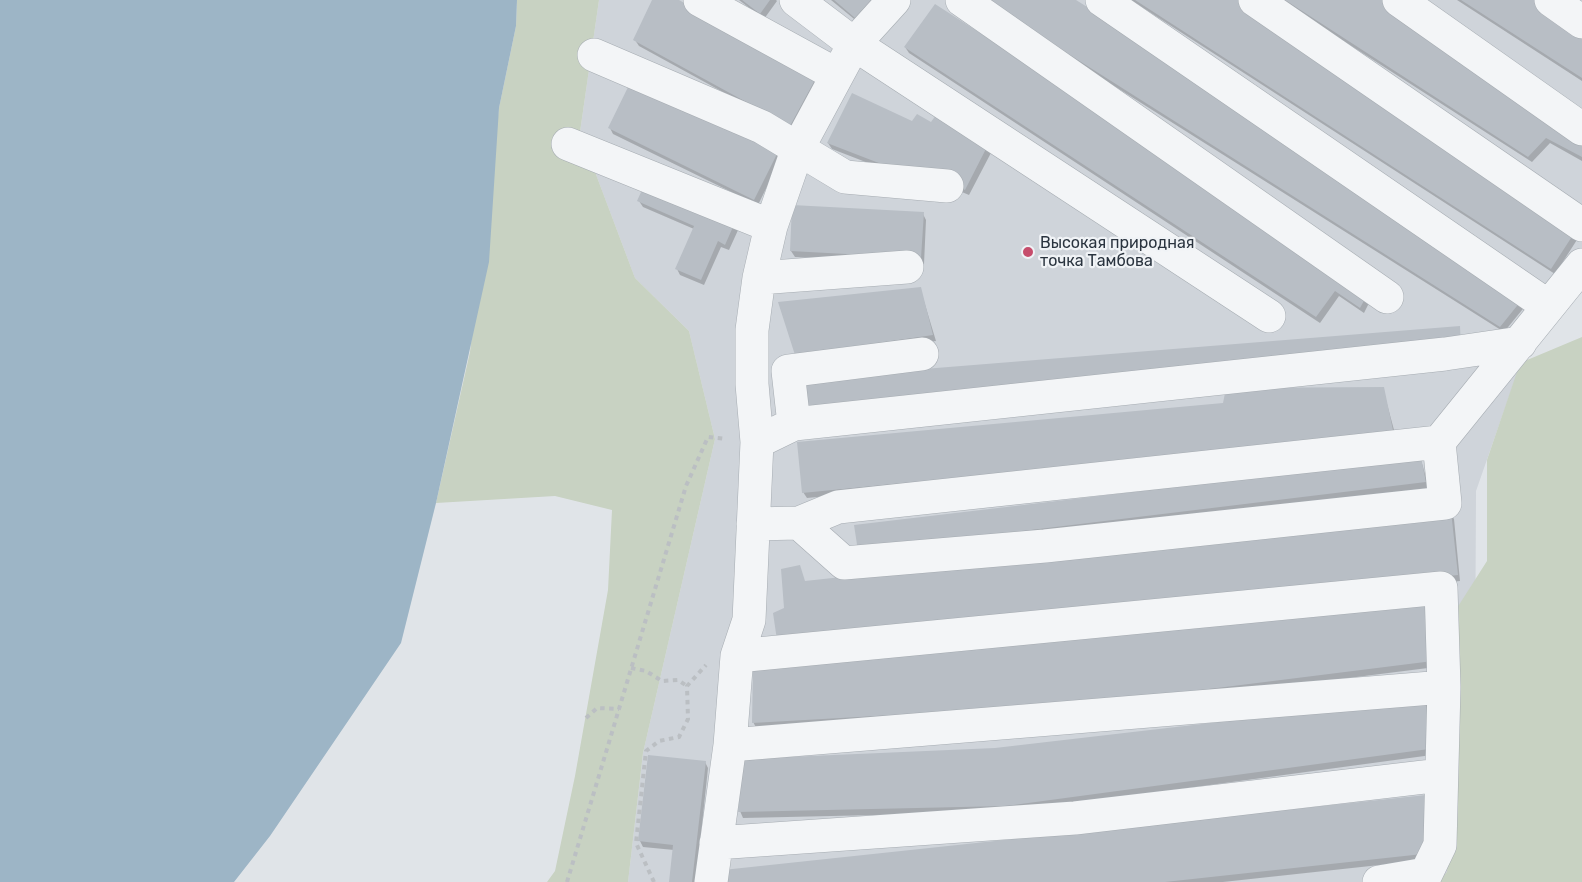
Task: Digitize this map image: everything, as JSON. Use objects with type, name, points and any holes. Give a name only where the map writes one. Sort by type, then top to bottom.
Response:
[{"type":"lane","points":[[700,0],[837,75]]},
{"type":"lane","points":[[796,0],[854,44],[1269,316]]},
{"type":"lane","points":[[711,882],[730,745],[737,657],[749,620],[757,442],[752,384],[752,330],[759,278],[771,226],[798,148],[854,44],[894,0]]},
{"type":"lane","points":[[962,0],[1387,297]]},
{"type":"lane","points":[[1102,0],[1548,306]]},
{"type":"lane","points":[[1255,0],[1582,225]]},
{"type":"lane","points":[[1399,0],[1582,129]]},
{"type":"lane","points":[[1551,0],[1582,22]]},
{"type":"lane","points":[[594,55],[762,127],[845,177],[947,186]]},
{"type":"lane","points":[[568,144],[771,226]]},
{"type":"lane","points":[[753,524],[800,523],[838,507],[1438,442],[1582,265]]},
{"type":"lane","points":[[759,278],[907,267]]},
{"type":"lane","points":[[757,442],[794,424],[1445,354],[1520,343]]},
{"type":"lane","points":[[794,424],[788,371],[922,354]]},
{"type":"lane","points":[[800,523],[844,563],[1045,546],[1445,503],[1438,442]]},
{"type":"lane","points":[[737,657],[1441,588],[1443,687],[1440,845],[1426,874],[1379,882]]},
{"type":"lane","points":[[730,745],[1443,687]]},
{"type":"lane","points":[[716,843],[1075,818],[1441,775]]},
{"type":"path","points":[[567,882],[686,486],[708,437],[757,442]]},
{"type":"path","points":[[654,882],[636,843],[646,751],[659,741],[679,737],[688,719],[687,686],[711,660],[737,657]]},
{"type":"path","points":[[631,668],[646,670],[662,681],[678,680],[687,686]]},
{"type":"path","points":[[586,718],[597,708],[619,709]]},
{"type":"shaded area","points":[[599,0],[1582,0],[1582,270],[1535,322],[1476,491],[1474,882],[628,882],[643,753],[715,439],[689,331],[635,278],[580,132]]},
{"type":"green space","points":[[517,0],[599,0],[580,132],[635,278],[689,331],[715,439],[643,753],[628,882],[547,882],[555,871],[575,776],[608,590],[612,510],[555,496],[436,503],[470,352],[499,108],[516,26]]},
{"type":"green space","points":[[1582,337],[1582,882],[1437,882],[1447,872],[1457,608],[1487,561],[1487,460],[1520,363]]},
{"type":"water","points":[[0,0],[517,0],[516,26],[499,108],[489,262],[436,503],[401,643],[270,836],[234,882],[0,882]]},
{"type":"building","points":[[652,0],[679,0],[816,78],[790,126],[633,40]]},
{"type":"building","points":[[742,0],[770,0],[760,14]]},
{"type":"building","points":[[834,0],[871,0],[855,18]]},
{"type":"building","points":[[983,0],[1076,0],[1533,286],[1500,327]]},
{"type":"building","points":[[1135,0],[1242,0],[1582,221],[1551,269]]},
{"type":"building","points":[[1285,0],[1391,0],[1582,121],[1582,157],[1546,138],[1528,157]]},
{"type":"building","points":[[1461,0],[1553,0],[1582,20],[1582,78]]},
{"type":"building","points":[[935,4],[1372,286],[1360,308],[1335,291],[1316,317],[904,47]]},
{"type":"building","points":[[631,81],[778,152],[754,200],[608,128]]},
{"type":"building","points":[[852,93],[912,121],[917,114],[931,122],[936,115],[990,141],[965,190],[913,167],[902,172],[827,143]]},
{"type":"building","points":[[646,181],[736,220],[725,245],[718,241],[701,280],[675,269],[694,226],[637,201]]},
{"type":"building","points":[[792,205],[924,212],[921,258],[790,251]]},
{"type":"building","points":[[921,287],[933,335],[795,355],[778,302]]},
{"type":"building","points":[[1460,326],[1461,349],[802,407],[799,379]]},
{"type":"building","points":[[1384,387],[1394,435],[802,493],[797,442],[1223,403],[1226,388]]},
{"type":"building","points":[[1421,458],[1426,482],[858,551],[854,525]]},
{"type":"building","points":[[1451,511],[1458,575],[1195,604],[777,640],[773,613],[784,608],[781,569],[800,565],[805,581]]},
{"type":"building","points":[[1432,605],[1433,661],[1089,704],[752,723],[753,670]]},
{"type":"building","points":[[1426,698],[1429,749],[1006,806],[738,812],[742,759],[995,748]]},
{"type":"building","points":[[648,755],[706,761],[692,882],[669,882],[673,845],[638,841]]},
{"type":"building","points":[[1426,795],[1432,853],[1165,882],[725,882],[723,870]]},
{"type":"place","name":"Высокая природная точка Тамбова","points":[[1028,252]]}]
